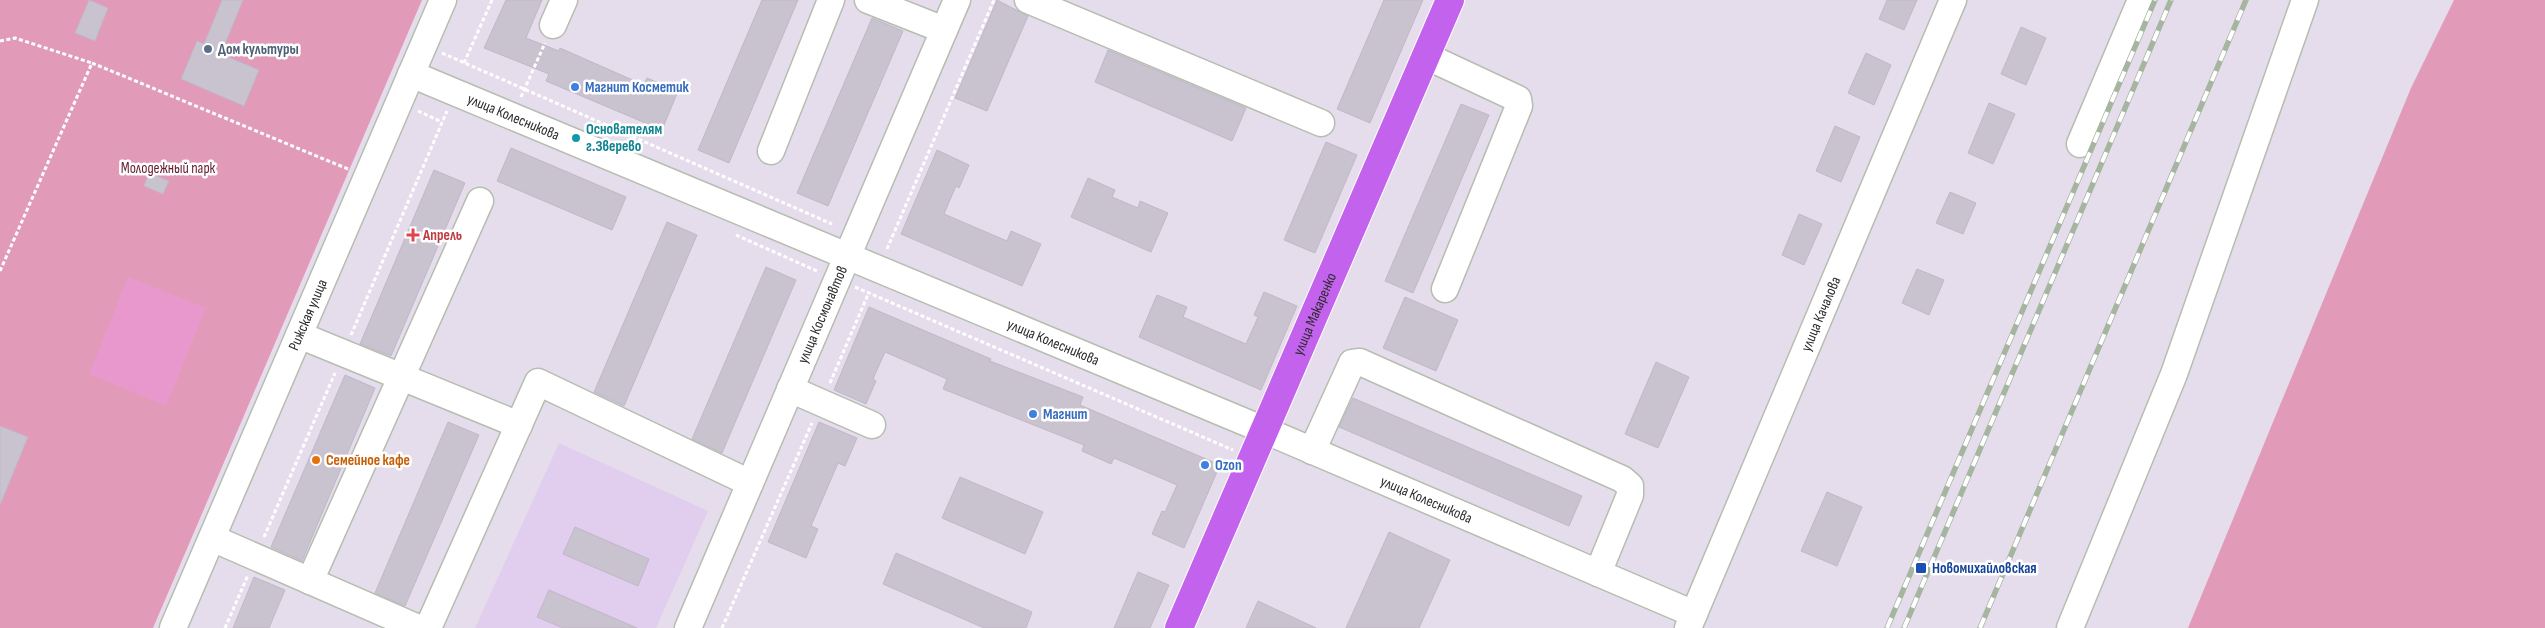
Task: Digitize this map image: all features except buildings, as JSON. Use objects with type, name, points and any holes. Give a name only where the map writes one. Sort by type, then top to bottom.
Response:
[{"type":"main road","name":"улица Макаренко","points":[[1179,628],[1450,0]]},
{"type":"street","name":"Рижская улица","points":[[173,628],[443,0]]},
{"type":"street","points":[[553,25],[564,0]]},
{"type":"street","points":[[772,151],[831,0]]},
{"type":"street","points":[[868,0],[944,30]]},
{"type":"street","name":"улица Космонавтов","points":[[688,628],[957,0]]},
{"type":"street","points":[[1028,0],[1321,123]]},
{"type":"street","name":"улица Качалова","points":[[1691,621],[1953,0]]},
{"type":"street","points":[[2080,144],[2142,0]]},
{"type":"street","points":[[2070,628],[2174,374],[2305,0]]},
{"type":"street","points":[[1426,56],[1518,99],[1519,106],[1445,289]]},
{"type":"street","name":"улица Колесникова","points":[[411,74],[1264,430],[1598,573],[1691,621]]},
{"type":"street","points":[[310,581],[480,201]]},
{"type":"street","points":[[299,335],[519,425]]},
{"type":"street","points":[[1312,451],[1352,363],[1360,362],[1622,479],[1630,486],[1630,495],[1598,573]]},
{"type":"street","points":[[428,628],[538,382],[750,483]]},
{"type":"street","points":[[790,389],[820,404],[872,425]]},
{"type":"street","points":[[212,538],[418,628]]},
{"type":"path","points":[[464,63],[492,0]]},
{"type":"path","points":[[722,628],[994,0]]},
{"type":"path","points":[[513,116],[553,25]]},
{"type":"path","points":[[0,41],[15,38],[92,63],[367,176]]},
{"type":"path","points":[[0,271],[92,63]]},
{"type":"shaded area","points":[[128,277],[206,308],[166,406],[89,374]]},
{"type":"shaded area","points":[[559,443],[708,511],[656,628],[475,628]]},
{"type":"green space","name":"Молодежный парк","points":[[0,0],[422,0],[153,628],[0,628]]},
{"type":"green space","points":[[2454,0],[2545,0],[2545,628],[2188,628],[2411,88]]},
{"type":"railway","points":[[1887,628],[2155,0]]},
{"type":"railway","points":[[1904,628],[2171,0]]},
{"type":"railway","points":[[1980,628],[2246,0]]},
{"type":"place","name":"Дом культуры","points":[[208,49]]},
{"type":"place","name":"Магнит Косметик","points":[[575,87]]},
{"type":"place","name":"Основателям г.Зверево","points":[[576,138]]},
{"type":"place","name":"Апрель","points":[[413,235]]},
{"type":"place","name":"Магнит","points":[[1033,414]]},
{"type":"place","name":"Семейное кафе","points":[[316,460]]},
{"type":"place","name":"Ozon","points":[[1205,465]]},
{"type":"place","name":"Новомихайловская","points":[[1921,568]]}]
